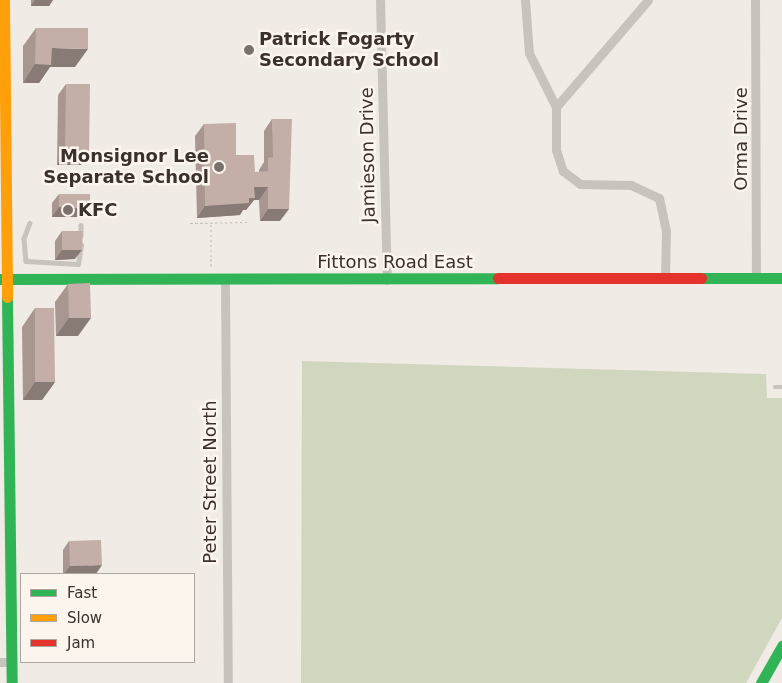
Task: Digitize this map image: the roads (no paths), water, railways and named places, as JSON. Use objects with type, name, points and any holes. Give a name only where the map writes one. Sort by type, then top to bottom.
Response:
[{"type":"street","points":[[4,0],[6,662],[12,683]]},
{"type":"street","name":"Jamieson Drive","points":[[380,0],[387,280]]},
{"type":"street","points":[[526,0],[529,53],[556,107],[556,150],[570,178],[580,184],[631,185],[659,198],[666,232],[665,278]]},
{"type":"street","points":[[556,107],[648,0]]},
{"type":"street","name":"Orma Drive","points":[[755,0],[756,277]]},
{"type":"street","name":"Fittons Road East","points":[[4,279],[782,278]]},
{"type":"street","name":"Peter Street North","points":[[225,280],[228,683]]},
{"type":"street","points":[[761,683],[767,677],[781,648]]},
{"type":"lane","points":[[30,223],[25,259],[44,264],[80,262],[80,225]]},
{"type":"lane","points":[[775,387],[782,388]]},
{"type":"place","name":"Patrick Fogarty Secondary School","points":[[249,50]]},
{"type":"place","name":"Monsignor Lee Separate School","points":[[219,167]]},
{"type":"place","name":"KFC","points":[[68,210]]}]
